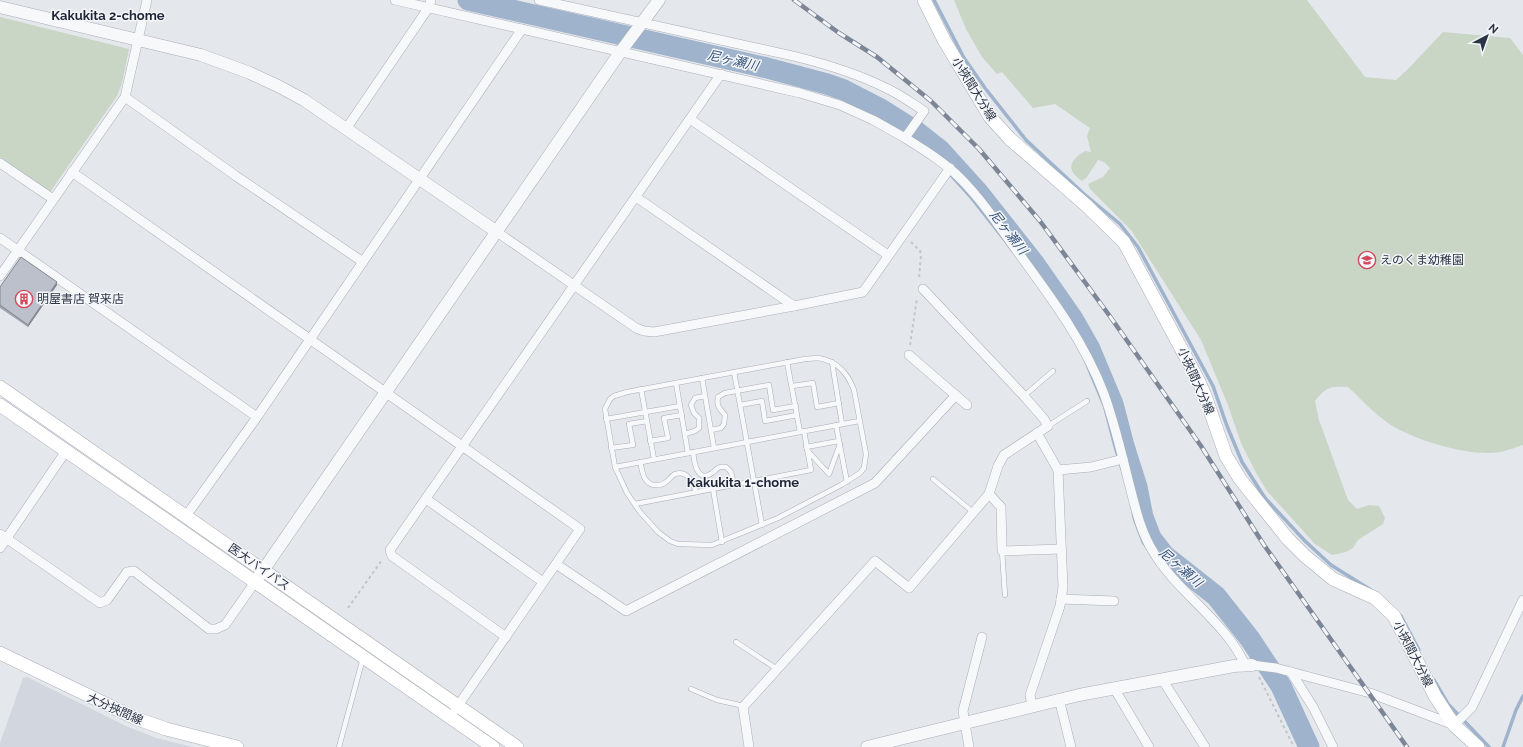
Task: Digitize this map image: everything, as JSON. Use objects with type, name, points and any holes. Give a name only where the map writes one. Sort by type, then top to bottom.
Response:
[{"type":"main road","name":"小挾間大分線","points":[[924,0],[944,40],[994,122],[1010,140],[1092,210],[1124,242],[1197,378],[1204,393],[1226,456],[1240,479],[1287,538],[1305,556],[1334,578],[1375,598],[1394,616],[1420,668],[1454,724],[1478,747]]},
{"type":"main road","name":"医大バイパス","points":[[0,387],[517,747]]},
{"type":"main road","name":"医大バイパス","points":[[0,405],[493,747]]},
{"type":"main road","name":"大分挾間線","points":[[0,653],[135,718],[166,729],[237,747]]},
{"type":"street","points":[[0,276],[125,97],[147,0]]},
{"type":"street","points":[[395,0],[429,5],[522,29],[623,49],[721,74],[788,89],[840,105],[908,135],[950,168],[979,199],[1071,328],[1089,360],[1104,394],[1141,528],[1154,554],[1169,573],[1232,643],[1248,665]]},
{"type":"street","points":[[539,0],[640,27],[793,56],[822,63],[866,79],[891,90],[924,111],[908,135]]},
{"type":"street","points":[[3,536],[100,603],[107,600],[127,572],[134,571],[209,629],[216,629],[225,624],[623,49],[659,0]]},
{"type":"street","points":[[346,129],[429,5]]},
{"type":"street","points":[[0,7],[201,55],[250,73],[278,86],[304,100],[420,178],[636,328],[650,332],[863,292],[950,168]]},
{"type":"street","points":[[186,516],[257,416],[522,29]]},
{"type":"street","points":[[506,637],[392,556],[390,550],[721,74]]},
{"type":"street","points":[[125,97],[236,176],[363,262]]},
{"type":"street","points":[[690,119],[888,255]]},
{"type":"street","points":[[0,163],[53,200]]},
{"type":"street","points":[[72,172],[580,529],[450,717]]},
{"type":"street","points":[[636,198],[794,306]]},
{"type":"street","points":[[0,238],[257,416]]},
{"type":"street","points":[[749,747],[743,712],[744,706],[875,561],[909,588],[989,494],[998,466],[1004,455],[1048,426],[1044,419],[1024,396],[923,289]]},
{"type":"street","points":[[909,355],[967,405]]},
{"type":"street","points":[[556,564],[626,611],[875,483],[956,395]]},
{"type":"street","points":[[1032,706],[1030,695],[1061,599],[1063,587],[1058,470],[1037,433]]},
{"type":"street","points":[[0,548],[3,536],[66,451]]},
{"type":"street","points":[[1058,470],[1091,467],[1123,459]]},
{"type":"street","points":[[989,494],[1001,508],[1002,551],[1061,549]]},
{"type":"street","points":[[426,499],[543,582]]},
{"type":"street","points":[[1061,599],[1114,601]]},
{"type":"street","points":[[867,747],[1059,699],[1162,679],[1248,665],[1288,671],[1370,693],[1454,724],[1472,707],[1523,600]]},
{"type":"street","points":[[969,747],[963,711],[982,637]]},
{"type":"street","points":[[1288,671],[1313,707],[1334,747]]},
{"type":"street","points":[[1162,679],[1205,747]]},
{"type":"street","points":[[1114,688],[1149,747]]},
{"type":"street","points":[[1059,699],[1071,747]]},
{"type":"lane","points":[[818,358],[832,362],[841,368],[851,383],[866,454],[862,471],[847,482],[778,518],[722,542],[712,545],[688,546],[670,541],[658,532],[635,504],[621,483],[615,467],[604,409],[610,399],[622,393],[641,389],[787,362],[818,358]]},
{"type":"lane","points":[[635,504],[811,470],[807,449],[797,415],[787,362]]},
{"type":"lane","points":[[832,362],[842,424]]},
{"type":"lane","points":[[1024,396],[1053,371]]},
{"type":"lane","points":[[734,372],[762,525]]},
{"type":"lane","points":[[702,378],[714,448]]},
{"type":"lane","points":[[792,386],[813,382],[817,407],[839,403]]},
{"type":"lane","points":[[676,383],[685,434],[696,469],[703,476],[709,475],[719,467],[726,467],[731,472],[734,485]]},
{"type":"lane","points":[[711,430],[721,428],[725,422],[724,415],[717,405],[718,397],[721,394],[769,385],[773,410],[796,406]]},
{"type":"lane","points":[[641,389],[654,459]]},
{"type":"lane","points":[[685,434],[695,432],[699,428],[699,418],[694,413],[691,405],[695,398],[705,396]]},
{"type":"lane","points":[[1048,426],[1088,400]]},
{"type":"lane","points":[[740,404],[762,401],[765,420],[797,415]]},
{"type":"lane","points":[[606,419],[680,406]]},
{"type":"lane","points":[[650,441],[668,438],[664,418],[682,415]]},
{"type":"lane","points":[[611,448],[633,445],[629,424],[646,421]]},
{"type":"lane","points":[[615,467],[746,441],[859,421]]},
{"type":"lane","points":[[836,425],[847,482]]},
{"type":"lane","points":[[807,449],[829,474],[839,442]]},
{"type":"lane","points":[[807,449],[839,442]]},
{"type":"lane","points":[[640,462],[644,477],[649,483],[656,485],[662,484],[673,475],[680,474],[691,479],[696,492]]},
{"type":"lane","points":[[933,479],[973,512]]},
{"type":"lane","points":[[713,489],[722,542]]},
{"type":"lane","points":[[1002,551],[1005,595]]},
{"type":"lane","points":[[736,642],[777,669]]},
{"type":"lane","points":[[339,747],[364,658]]},
{"type":"lane","points":[[691,689],[717,700],[744,706]]},
{"type":"path","points":[[348,608],[390,550]]},
{"type":"path","points":[[1248,665],[1265,687],[1294,747]]},
{"type":"shaded area","points":[[27,677],[126,726],[156,738],[193,747],[0,747],[0,743],[23,678]]},
{"type":"green space","points":[[954,0],[1307,0],[1365,77],[1396,80],[1443,32],[1510,38],[1523,55],[1523,445],[1503,451],[1488,453],[1461,450],[1433,443],[1389,424],[1348,387],[1329,388],[1315,401],[1319,420],[1348,500],[1357,509],[1369,505],[1379,506],[1385,518],[1383,524],[1358,540],[1353,548],[1346,552],[1332,555],[1315,544],[1267,491],[1255,471],[1241,443],[1228,405],[1201,340],[1131,230],[1090,189],[1088,184],[1103,177],[1110,168],[1104,162],[1098,160],[1087,177],[1082,181],[1073,173],[1072,165],[1076,158],[1085,151],[1091,152],[1087,136],[1090,128],[1055,104],[1033,108],[1002,72],[997,74],[982,57],[966,29]]},
{"type":"green space","points":[[0,17],[129,49],[122,83],[117,96],[50,192],[0,157]]},
{"type":"building","name":"明屋書店 賀来店","points":[[21,257],[57,282],[28,325],[0,305],[0,287]]},
{"type":"waterway","name":"尼ヶ瀬川","points":[[468,0],[763,67],[827,84],[844,90],[879,108],[917,132],[940,150],[978,192],[1034,263],[1073,319],[1090,349],[1113,404],[1137,487],[1143,517],[1151,538],[1164,555],[1216,596],[1250,639],[1281,686],[1309,747]]},
{"type":"waterway","points":[[934,0],[964,58],[985,88],[1026,140],[1084,194],[1120,224],[1138,247],[1213,386],[1242,462],[1265,498],[1305,541],[1331,565],[1371,590]]},
{"type":"waterway","points":[[1401,616],[1419,650]]},
{"type":"waterway","points":[[1434,680],[1448,704],[1489,747]]},
{"type":"waterway","points":[[1503,747],[1516,710],[1523,696]]},
{"type":"railway","points":[[794,0],[839,33],[877,57],[931,101],[979,149],[1040,221],[1109,315],[1201,446],[1264,545],[1407,747]]},
{"type":"place","name":"えのくま幼稚園","points":[[1367,260]]},
{"type":"place","name":"明屋書店 賀来店","points":[[24,299]]},
{"type":"district","name":"Kakukita 2-chome","points":[[108,15]]},
{"type":"district","name":"Kakukita 1-chome","points":[[743,482]]}]
